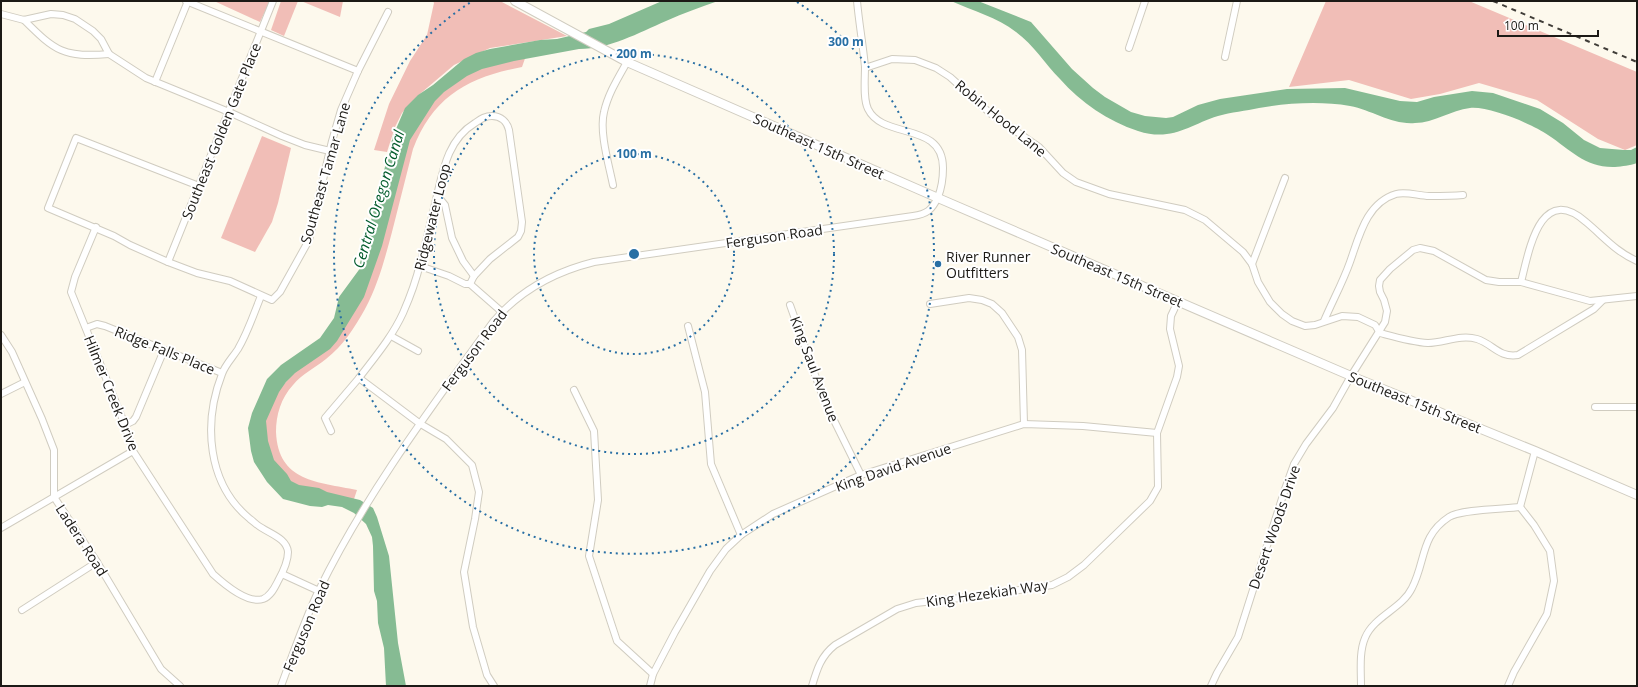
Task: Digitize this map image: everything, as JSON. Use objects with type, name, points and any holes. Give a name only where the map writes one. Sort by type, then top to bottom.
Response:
[{"type":"main road","name":"Southeast 15th Street","points":[[515,1],[604,48],[627,62],[1351,376],[1535,451],[1637,495]]},
{"type":"street","points":[[155,82],[187,1],[358,71]]},
{"type":"street","name":"Southeast Golden Gate Place","points":[[168,262],[262,32],[273,1]]},
{"type":"street","points":[[857,1],[865,68],[867,107],[872,117],[886,125],[920,135],[931,141],[937,148],[943,165],[942,185],[938,198]]},
{"type":"street","points":[[1129,48],[1145,1]]},
{"type":"street","points":[[1225,57],[1237,1]]},
{"type":"street","name":"Southeast Tamar Lane","points":[[261,296],[272,300],[276,296],[309,240],[341,110],[358,71],[388,12]]},
{"type":"street","points":[[1,14],[24,20],[51,14],[75,18],[101,39],[109,54],[138,74],[282,136],[311,147],[330,151]]},
{"type":"street","points":[[24,20],[48,44],[61,51],[82,55],[109,54]]},
{"type":"street","name":"Robin Hood Lane","points":[[865,68],[892,59],[916,60],[936,68],[950,78],[991,114],[1039,147],[1063,174],[1076,182],[1109,194],[1185,210],[1195,214],[1243,252],[1252,264],[1258,282],[1270,302],[1282,314],[1292,321],[1305,326],[1315,325],[1342,316],[1358,317],[1375,325],[1380,333]]},
{"type":"street","points":[[613,185],[603,137],[603,113],[627,62]]},
{"type":"street","name":"Ridgewater Loop","points":[[331,430],[326,418],[391,336],[411,292],[420,266],[442,170],[448,155],[458,137],[470,126],[486,116],[495,116],[508,124],[522,231],[518,237],[490,259],[474,276],[470,284]]},
{"type":"street","points":[[199,186],[76,138],[48,208],[96,227],[130,245],[168,262],[197,273],[230,281],[261,296]]},
{"type":"street","points":[[1252,264],[1284,178]]},
{"type":"street","points":[[1324,321],[1350,263],[1355,242],[1372,210],[1386,198],[1397,193],[1428,196],[1463,195]]},
{"type":"street","points":[[437,195],[445,205],[452,238],[463,261],[474,276]]},
{"type":"street","name":"Ferguson Road","points":[[281,686],[319,592],[367,503],[390,465],[502,312],[535,285],[556,274],[575,267],[614,259],[923,215],[932,209],[938,198]]},
{"type":"street","points":[[1637,261],[1612,246],[1579,216],[1562,209],[1555,210],[1547,215],[1534,233],[1520,282],[1590,301],[1637,296]]},
{"type":"street","name":"Hilmer Creek Drive","points":[[96,227],[70,292],[125,425],[133,451],[213,574],[225,585],[249,598],[263,599],[272,593],[282,574],[288,552],[283,542],[276,536],[246,516],[225,490],[219,478],[212,454],[211,411],[222,373],[238,348],[261,296]]},
{"type":"street","name":"Desert Woods Drive","points":[[1211,686],[1238,637],[1294,464],[1306,444],[1333,408],[1351,376],[1386,322],[1387,311],[1380,292],[1380,280],[1390,268],[1413,250],[1420,248],[1434,251],[1486,280],[1499,282],[1520,282]]},
{"type":"street","points":[[420,266],[449,276],[465,284],[470,284],[502,312]]},
{"type":"street","points":[[930,304],[968,298],[982,300],[992,304],[1002,313],[1018,338],[1022,350],[1024,424]]},
{"type":"street","points":[[1380,333],[1406,340],[1428,343],[1465,338],[1476,339],[1503,354],[1511,356],[1518,354],[1594,308],[1603,300]]},
{"type":"street","name":"King Hezekiah Way","points":[[812,686],[819,663],[826,652],[835,645],[898,609],[916,603],[1052,585],[1068,577],[1150,501],[1158,487],[1157,433],[1177,377],[1179,366],[1170,329],[1172,316],[1178,301]]},
{"type":"street","name":"King Saul Avenue","points":[[790,305],[824,400],[861,475]]},
{"type":"street","name":"Ridge Falls Place","points":[[86,328],[98,324],[222,373]]},
{"type":"street","points":[[688,326],[705,392],[711,464],[741,535]]},
{"type":"street","name":"Ladera Road","points":[[1,335],[12,352],[54,450],[54,497],[97,562],[161,669],[180,686]]},
{"type":"street","points":[[391,336],[418,351]]},
{"type":"street","points":[[125,425],[133,421],[136,417],[164,350]]},
{"type":"street","points":[[359,378],[420,423],[446,439],[472,465],[479,492],[475,520],[464,572],[473,627],[487,675],[494,686]]},
{"type":"street","points":[[1,394],[25,382]]},
{"type":"street","points":[[574,390],[594,430],[598,500],[589,556],[617,641],[654,674]]},
{"type":"street","points":[[1595,407],[1637,408]]},
{"type":"street","name":"King David Avenue","points":[[650,686],[654,674],[675,632],[710,571],[726,550],[741,535],[774,514],[861,475],[1024,424],[1157,433]]},
{"type":"street","points":[[1,528],[133,451]]},
{"type":"street","points":[[1520,507],[1535,451]]},
{"type":"street","points":[[1361,686],[1361,648],[1365,637],[1373,626],[1404,600],[1412,588],[1429,538],[1440,523],[1450,516],[1464,511],[1520,507]]},
{"type":"street","points":[[1508,686],[1514,672],[1547,614],[1554,581],[1550,551],[1534,524],[1520,507]]},
{"type":"street","points":[[22,610],[97,562]]},
{"type":"street","points":[[282,574],[319,592]]},
{"type":"shaded area","points":[[214,1],[270,1],[260,22]]},
{"type":"shaded area","points":[[281,1],[298,1],[284,36],[271,30]]},
{"type":"shaded area","points":[[301,1],[343,1],[340,17]]},
{"type":"shaded area","points":[[433,1],[500,1],[567,36],[490,48],[454,65],[421,93],[402,113],[395,127],[387,152],[374,150],[389,104],[410,61],[427,35],[434,3]]},
{"type":"shaded area","points":[[1326,1],[1469,1],[1637,72],[1637,145],[1625,150],[1598,139],[1537,100],[1479,83],[1440,94],[1411,99],[1349,80],[1289,87]]},
{"type":"shaded area","points":[[528,50],[522,67],[485,77],[469,83],[455,92],[442,102],[431,115],[421,131],[413,149],[387,252],[370,300],[353,329],[338,348],[300,378],[285,395],[277,419],[276,432],[278,449],[284,461],[292,470],[303,477],[328,485],[357,490],[352,505],[296,491],[262,450],[263,408],[316,348],[351,302],[398,146],[442,83]]},
{"type":"shaded area","points":[[262,136],[291,148],[272,222],[255,252],[221,238]]},
{"type":"water","name":"Central Oregon Canal","points":[[662,1],[718,1],[679,15],[613,43],[514,61],[482,69],[467,76],[444,92],[435,101],[410,140],[382,246],[364,297],[337,341],[330,349],[295,373],[286,382],[279,392],[266,421],[268,441],[274,460],[287,474],[291,481],[299,485],[319,488],[327,492],[360,500],[373,508],[389,556],[398,643],[406,686],[386,686],[384,648],[378,623],[377,601],[374,591],[372,537],[366,524],[354,513],[342,507],[328,505],[322,507],[310,506],[283,499],[267,482],[254,462],[248,428],[252,413],[267,379],[281,365],[320,338],[334,318],[339,297],[361,267],[360,263],[393,136],[405,108],[418,95],[433,85],[464,59],[476,53],[540,40],[557,39],[586,32],[589,29],[609,24]]},
{"type":"water","points":[[951,1],[978,1],[1031,22],[1072,69],[1093,88],[1105,97],[1131,112],[1145,116],[1166,118],[1173,117],[1198,105],[1220,99],[1287,89],[1345,88],[1400,101],[1417,102],[1434,97],[1472,91],[1493,93],[1540,109],[1563,123],[1584,140],[1600,148],[1631,150],[1637,147],[1637,163],[1615,167],[1595,165],[1579,157],[1548,135],[1532,126],[1499,113],[1478,108],[1463,109],[1429,121],[1407,123],[1390,120],[1358,108],[1339,104],[1293,104],[1228,113],[1180,131],[1161,135],[1150,134],[1116,122],[1086,103],[1068,88],[1022,37],[1009,27],[993,18]]},
{"type":"railway","points":[[1493,1],[1637,62]]},
{"type":"place","name":"River Runner Outfitters","points":[[938,264]]}]
